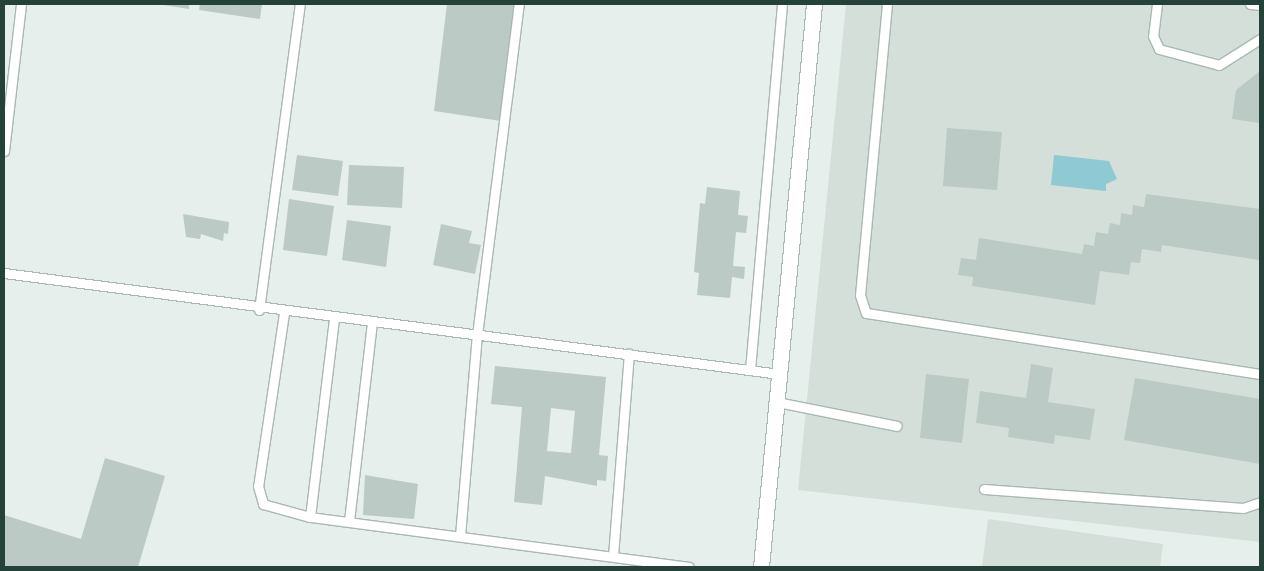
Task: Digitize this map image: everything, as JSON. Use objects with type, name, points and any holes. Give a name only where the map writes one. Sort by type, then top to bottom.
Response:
[{"type":"street","points":[[761,567],[814,4]]},
{"type":"lane","points":[[4,151],[21,4]]},
{"type":"lane","points":[[259,310],[300,4]]},
{"type":"lane","points":[[460,536],[477,335],[519,4]]},
{"type":"lane","points":[[750,370],[782,4]]},
{"type":"lane","points":[[887,4],[860,295],[866,313],[1260,374]]},
{"type":"lane","points":[[1157,4],[1153,36],[1159,49],[1219,65],[1260,39]]},
{"type":"lane","points":[[1250,4],[1260,5]]},
{"type":"lane","points":[[4,274],[259,310],[477,335],[780,374]]},
{"type":"lane","points":[[284,313],[259,496],[274,510],[310,517],[689,567]]},
{"type":"lane","points":[[310,517],[334,319]]},
{"type":"lane","points":[[348,521],[372,323]]},
{"type":"lane","points":[[614,556],[629,354]]},
{"type":"lane","points":[[777,402],[897,426]]},
{"type":"lane","points":[[984,489],[1243,508],[1260,502]]},
{"type":"shaded area","points":[[846,4],[1260,4],[1260,542],[798,490]]},
{"type":"shaded area","points":[[988,519],[1163,544],[1160,567],[982,567]]},
{"type":"water","points":[[1054,155],[1109,161],[1117,179],[1106,184],[1106,191],[1051,185]]},
{"type":"building","points":[[157,4],[189,4],[189,9]]},
{"type":"building","points":[[200,4],[262,4],[260,19],[199,10]]},
{"type":"building","points":[[447,4],[516,4],[501,121],[434,111]]},
{"type":"building","points":[[1260,71],[1260,123],[1232,119],[1236,90]]},
{"type":"building","points":[[947,128],[1002,132],[997,190],[943,186]]},
{"type":"building","points":[[297,155],[343,161],[338,196],[292,190]]},
{"type":"building","points":[[349,165],[404,167],[402,208],[347,205]]},
{"type":"building","points":[[707,187],[740,191],[738,215],[748,216],[746,233],[736,232],[733,266],[745,267],[744,279],[732,277],[730,298],[697,295],[699,273],[694,272],[700,203],[705,204]]},
{"type":"building","points":[[1146,194],[1260,209],[1259,260],[1162,245],[1161,252],[1142,249],[1140,263],[1131,262],[1129,275],[1100,271],[1095,305],[972,286],[973,277],[958,275],[961,258],[976,260],[979,238],[1082,254],[1084,244],[1094,246],[1096,232],[1108,234],[1110,223],[1120,225],[1121,213],[1132,215],[1133,205],[1144,207]]},
{"type":"building","points":[[289,199],[334,206],[327,256],[283,250]]},
{"type":"building","points":[[183,214],[229,222],[228,234],[224,233],[223,241],[201,234],[200,239],[186,237]]},
{"type":"building","points":[[347,220],[391,226],[386,267],[342,260]]},
{"type":"building","points":[[441,224],[472,231],[469,243],[481,245],[475,274],[433,265]]},
{"type":"building","points":[[1031,364],[1053,368],[1048,402],[1095,409],[1090,440],[1055,435],[1054,444],[1008,437],[1009,428],[976,423],[980,391],[1026,398]]},
{"type":"building","points":[[495,366],[606,377],[599,455],[608,456],[606,481],[597,480],[597,486],[545,476],[542,505],[514,502],[522,407],[491,404]],"holes":[[[551,408],[575,411],[571,453],[547,451]]]},
{"type":"building","points":[[926,374],[969,379],[962,443],[920,438]]},
{"type":"building","points":[[1135,378],[1260,399],[1260,464],[1124,440]]},
{"type":"building","points":[[105,458],[165,476],[138,567],[4,567],[4,515],[81,539]]},
{"type":"building","points":[[365,475],[418,484],[414,519],[363,515]]}]
